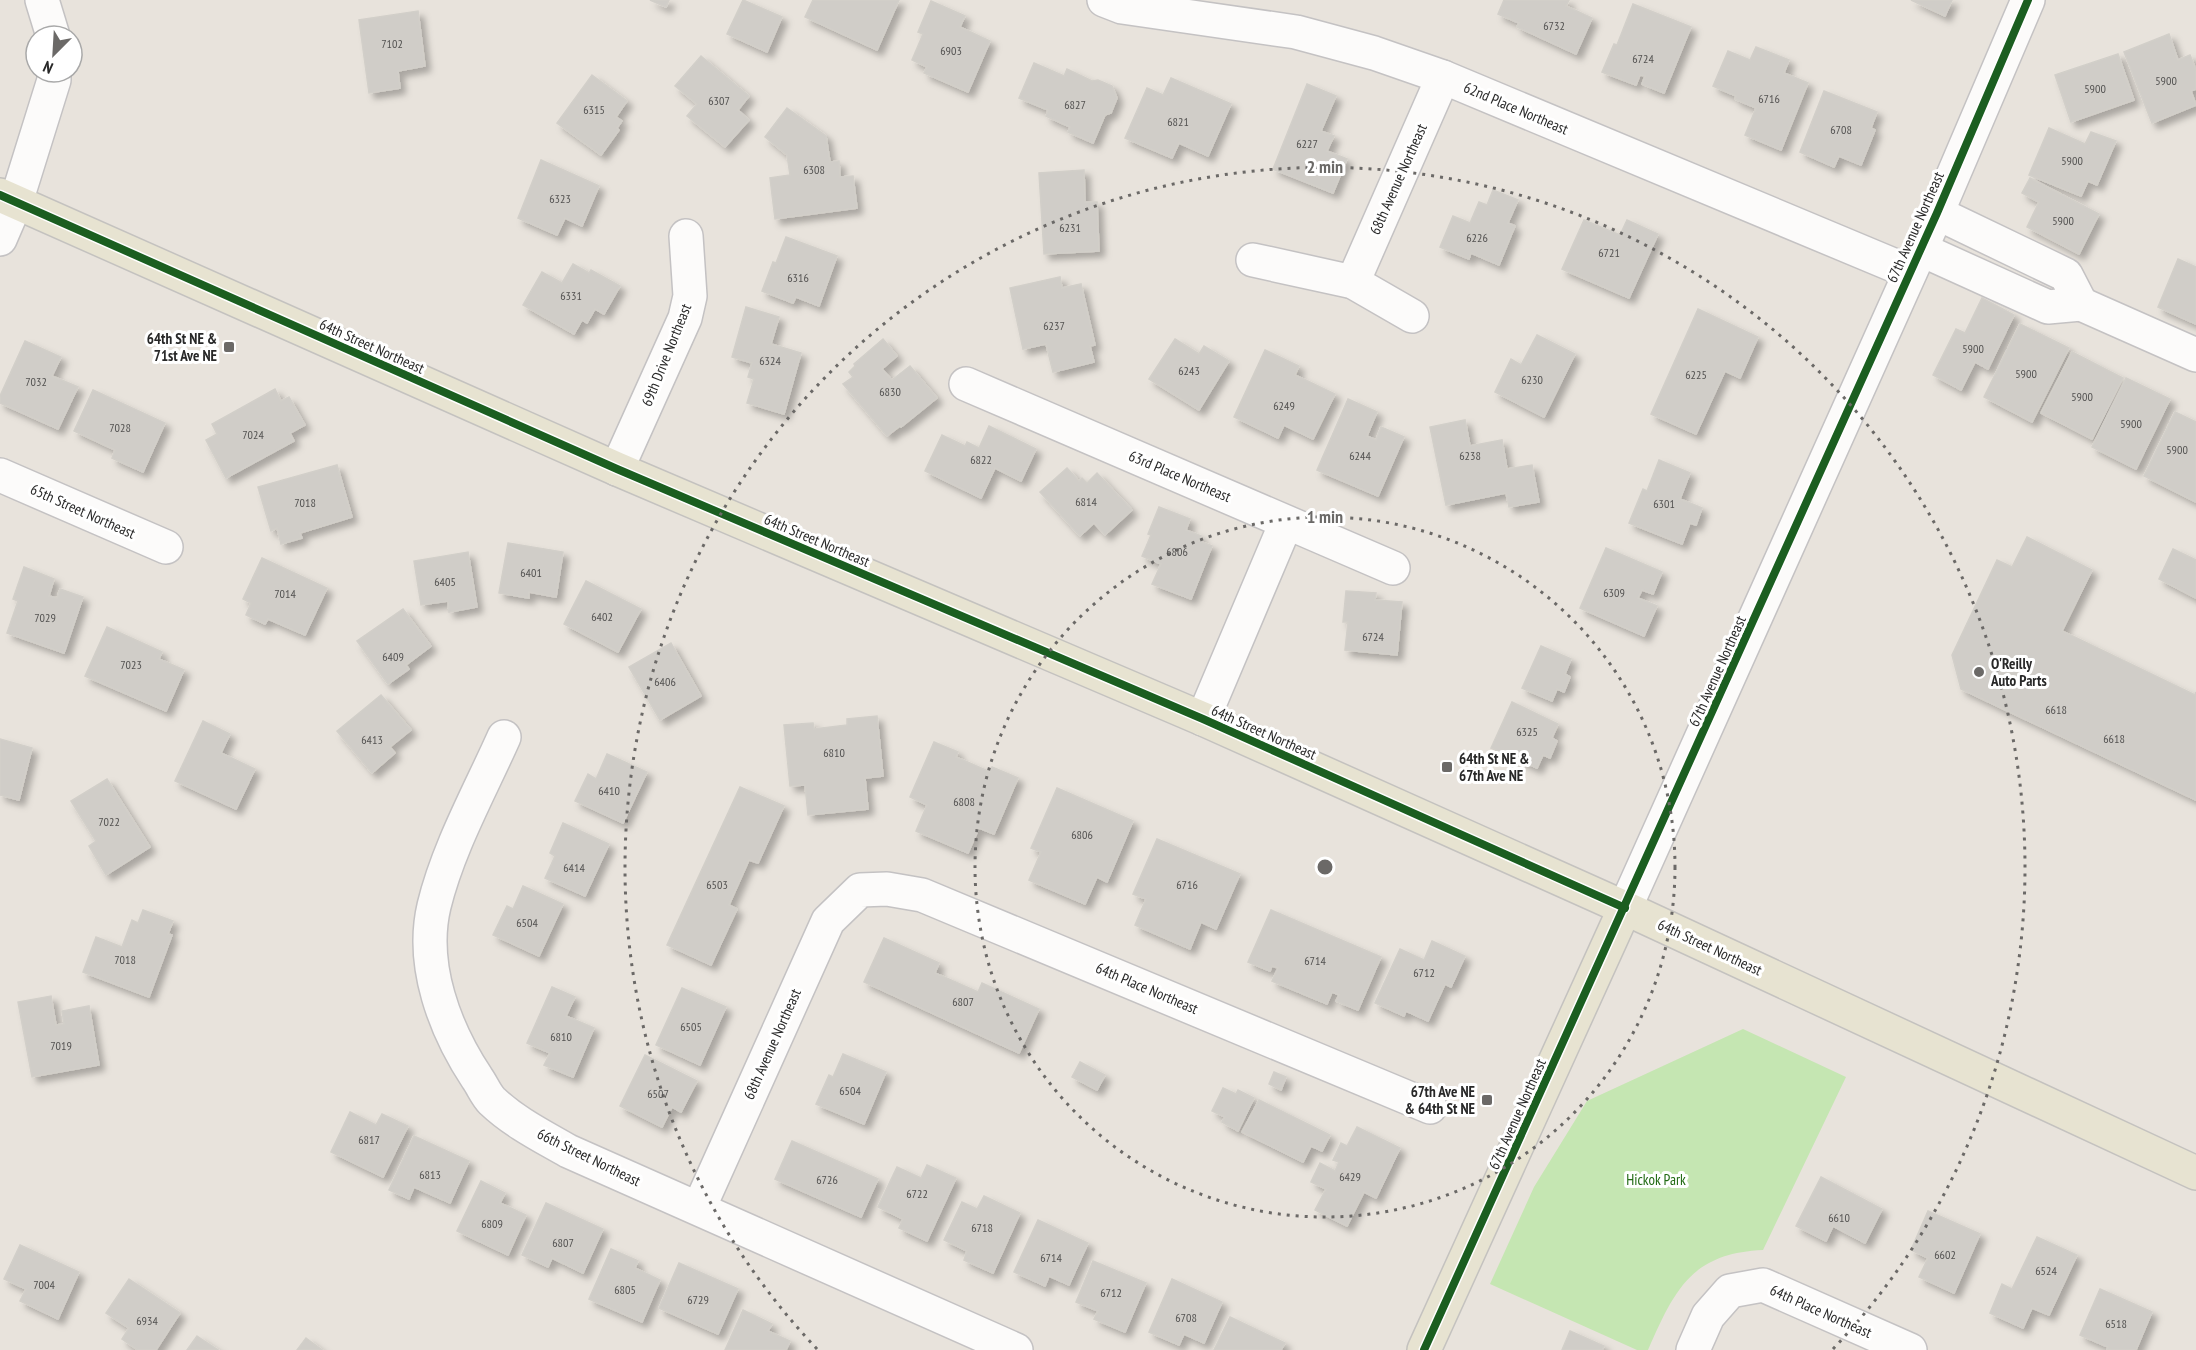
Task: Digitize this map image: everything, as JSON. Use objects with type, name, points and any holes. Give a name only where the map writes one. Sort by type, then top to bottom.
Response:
[{"type":"main road","name":"64th Street Northeast","points":[[8,199],[617,469],[1203,719],[1625,908],[2196,1173]]},
{"type":"main road","name":"67th Avenue Northeast","points":[[1424,1350],[1625,908]]},
{"type":"street","points":[[42,0],[49,24]]},
{"type":"street","name":"62nd Place Northeast","points":[[1104,0],[1122,7],[1296,32],[1374,53],[1443,77],[1915,261],[2048,307],[2081,304]]},
{"type":"street","name":"67th Avenue Northeast","points":[[1625,908],[1915,261],[2028,0]]},
{"type":"street","name":"68th Avenue Northeast","points":[[1353,282],[1443,77]]},
{"type":"street","points":[[0,239],[8,199],[53,84]]},
{"type":"street","points":[[1936,213],[2066,275],[2081,304],[2196,355]]},
{"type":"street","name":"69th Drive Northeast","points":[[617,469],[685,318],[690,296],[686,236]]},
{"type":"street","points":[[1253,260],[1353,282],[1412,316]]},
{"type":"street","name":"63rd Place Northeast","points":[[966,384],[1393,568]]},
{"type":"street","name":"65th Street Northeast","points":[[0,475],[166,547]]},
{"type":"street","points":[[1203,719],[1286,523]]},
{"type":"street","name":"66th Street Northeast","points":[[504,737],[449,860],[434,907],[430,935],[439,998],[451,1035],[491,1100],[524,1126],[568,1151],[1016,1350]]},
{"type":"street","name":"64th Place Northeast","points":[[860,890],[888,889],[922,895],[1430,1107]]},
{"type":"street","name":"68th Avenue Northeast","points":[[699,1208],[828,921],[860,890]]},
{"type":"street","name":"64th Place Northeast","points":[[1693,1350],[1708,1316],[1730,1291],[1763,1285],[1910,1350]]},
{"type":"green space","name":"Hickok Park","points":[[1743,1029],[1846,1077],[1763,1250],[1738,1253],[1718,1259],[1702,1267],[1688,1279],[1667,1310],[1648,1350],[1637,1350],[1490,1284],[1534,1187],[1587,1101]]},
{"type":"building","points":[[650,0],[669,0],[666,7]]},
{"type":"building","points":[[743,0],[782,17],[767,52],[727,34]]},
{"type":"building","points":[[813,0],[899,0],[877,50],[805,17]]},
{"type":"building","points":[[1504,0],[1569,0],[1566,6],[1592,18],[1576,54],[1517,27],[1519,23],[1498,14]]},
{"type":"building","points":[[1911,0],[1952,0],[1945,16]]},
{"type":"building","points":[[931,1],[965,16],[960,27],[990,41],[968,92],[924,73],[927,67],[912,60],[923,34],[918,32]]},
{"type":"building","points":[[1633,4],[1691,27],[1664,93],[1642,84],[1645,76],[1640,75],[1636,85],[1602,72],[1614,44],[1617,45]]},
{"type":"building","points":[[418,11],[425,66],[398,71],[400,88],[369,93],[359,20]]},
{"type":"building","points":[[2169,34],[2178,60],[2190,55],[2196,70],[2196,89],[2191,91],[2196,105],[2152,123],[2124,52]]},
{"type":"building","points":[[1756,47],[1789,60],[1784,73],[1808,83],[1781,150],[1745,135],[1756,108],[1713,86],[1728,51],[1750,60]]},
{"type":"building","points":[[2118,54],[2134,100],[2071,122],[2055,75]]},
{"type":"building","points":[[701,56],[749,96],[738,110],[749,120],[725,147],[687,116],[697,104],[675,86]]},
{"type":"building","points":[[1034,63],[1064,76],[1067,69],[1092,81],[1098,80],[1112,86],[1117,98],[1111,113],[1105,115],[1093,143],[1068,132],[1070,127],[1046,116],[1048,110],[1019,98]]},
{"type":"building","points":[[592,75],[627,101],[616,117],[622,121],[617,128],[619,130],[601,155],[557,123]]},
{"type":"building","points":[[1171,78],[1231,104],[1208,156],[1179,143],[1172,158],[1125,138],[1147,88],[1163,95]]},
{"type":"building","points":[[1307,84],[1336,96],[1321,131],[1334,136],[1327,151],[1347,159],[1333,193],[1273,169]]},
{"type":"building","points":[[1824,91],[1877,112],[1871,128],[1875,130],[1861,165],[1839,156],[1834,167],[1800,152]]},
{"type":"building","points":[[787,108],[826,136],[830,162],[839,161],[840,177],[853,176],[857,208],[775,219],[770,178],[790,175],[787,155],[765,137]]},
{"type":"building","points":[[2049,128],[2085,144],[2091,132],[2116,141],[2097,185],[2088,181],[2081,196],[2029,175]]},
{"type":"building","points":[[541,160],[599,186],[582,226],[565,218],[557,235],[518,218]]},
{"type":"building","points":[[1084,170],[1085,202],[1097,202],[1099,251],[1044,254],[1039,173]]},
{"type":"building","points":[[2030,178],[2099,214],[2079,254],[2027,227],[2039,202],[2022,193]]},
{"type":"building","points":[[1493,190],[1518,200],[1508,223],[1515,226],[1499,265],[1471,253],[1469,259],[1440,247],[1453,216],[1470,223],[1479,202],[1487,205]]},
{"type":"building","points":[[1584,220],[1620,235],[1627,220],[1658,234],[1629,298],[1562,269]]},
{"type":"building","points":[[786,237],[837,256],[819,306],[796,297],[793,303],[762,291]]},
{"type":"building","points":[[2178,259],[2196,267],[2196,324],[2158,307]]},
{"type":"building","points":[[573,264],[589,273],[591,270],[620,286],[604,314],[595,309],[587,323],[582,320],[574,334],[523,305],[542,272],[562,283]]},
{"type":"building","points":[[1060,277],[1062,288],[1081,284],[1095,345],[1090,346],[1094,362],[1053,372],[1046,344],[1023,349],[1010,288]]},
{"type":"building","points":[[1982,298],[2014,315],[1988,369],[1975,362],[1961,390],[1933,375],[1956,329],[1965,333]]},
{"type":"building","points":[[746,307],[779,317],[771,344],[801,353],[784,414],[747,403],[754,379],[748,377],[752,363],[732,357]]},
{"type":"building","points":[[1698,309],[1758,337],[1740,378],[1725,371],[1696,434],[1651,414]]},
{"type":"building","points":[[2020,324],[2069,348],[2032,422],[1984,397]]},
{"type":"building","points":[[1537,335],[1575,354],[1544,417],[1495,392],[1511,359],[1521,365]]},
{"type":"building","points":[[883,339],[897,356],[882,369],[892,380],[910,366],[937,398],[887,436],[843,384],[853,377],[849,372],[855,366],[854,364]]},
{"type":"building","points":[[1175,339],[1199,354],[1204,346],[1229,361],[1199,410],[1149,379]]},
{"type":"building","points":[[25,341],[61,357],[52,376],[78,387],[58,429],[0,403],[0,396]]},
{"type":"building","points":[[1265,350],[1299,366],[1295,375],[1335,394],[1313,439],[1284,425],[1278,438],[1234,417]]},
{"type":"building","points":[[2072,352],[2123,378],[2092,439],[2041,413]]},
{"type":"building","points":[[2126,378],[2170,399],[2136,469],[2092,447]]},
{"type":"building","points":[[275,389],[281,401],[289,397],[305,425],[290,433],[294,441],[226,478],[206,440],[217,434],[212,424]]},
{"type":"building","points":[[93,390],[165,423],[143,472],[112,458],[115,450],[74,431]]},
{"type":"building","points":[[1348,399],[1377,412],[1367,436],[1376,440],[1381,427],[1404,437],[1378,496],[1317,470]]},
{"type":"building","points":[[2175,412],[2196,422],[2196,502],[2144,476]]},
{"type":"building","points":[[1465,420],[1470,446],[1502,440],[1507,469],[1532,465],[1539,502],[1509,507],[1506,493],[1446,505],[1430,427]]},
{"type":"building","points":[[989,426],[1036,449],[1021,481],[995,468],[981,498],[925,471],[942,435],[965,446],[967,442],[979,448]]},
{"type":"building","points":[[1659,460],[1690,473],[1680,499],[1702,508],[1696,525],[1690,523],[1682,544],[1629,523],[1643,489],[1647,491]]},
{"type":"building","points":[[337,465],[352,517],[300,533],[302,538],[281,544],[277,528],[271,531],[258,487]]},
{"type":"building","points":[[1067,468],[1079,481],[1082,478],[1087,483],[1097,473],[1132,510],[1105,535],[1094,523],[1080,536],[1040,492]]},
{"type":"building","points":[[1159,507],[1190,519],[1186,530],[1201,536],[1199,541],[1212,546],[1191,599],[1152,584],[1161,564],[1142,556]]},
{"type":"building","points":[[2027,537],[2092,570],[2062,631],[2195,695],[2196,692],[2196,800],[1961,689],[1952,655],[1997,560],[2012,567]]},
{"type":"building","points":[[508,543],[563,552],[556,597],[529,592],[529,598],[499,593]]},
{"type":"building","points":[[1606,548],[1662,572],[1653,594],[1642,590],[1638,598],[1657,606],[1644,636],[1580,608]]},
{"type":"building","points":[[2173,549],[2196,560],[2196,598],[2159,579]]},
{"type":"building","points":[[468,552],[477,607],[449,612],[448,601],[421,605],[414,561]]},
{"type":"building","points":[[262,558],[327,588],[305,635],[268,619],[265,624],[246,615],[251,603],[243,599]]},
{"type":"building","points":[[24,567],[54,579],[49,596],[57,598],[60,589],[83,597],[64,653],[7,633],[18,601],[13,599]]},
{"type":"building","points":[[586,581],[641,609],[618,652],[564,624]]},
{"type":"building","points":[[1346,591],[1376,593],[1375,600],[1402,602],[1397,655],[1345,650],[1348,622],[1343,622]]},
{"type":"building","points":[[403,609],[431,646],[406,665],[409,669],[388,684],[357,641]]},
{"type":"building","points":[[107,627],[162,652],[159,659],[184,670],[166,711],[85,676]]},
{"type":"building","points":[[671,643],[701,696],[660,720],[629,667]]},
{"type":"building","points":[[1541,646],[1571,659],[1565,674],[1570,677],[1564,692],[1557,689],[1552,701],[1522,688]]},
{"type":"building","points":[[381,695],[411,730],[390,747],[395,753],[372,773],[337,731]]},
{"type":"building","points":[[1512,702],[1558,724],[1552,738],[1557,741],[1550,758],[1543,755],[1537,768],[1491,748]]},
{"type":"building","points":[[877,716],[883,776],[865,778],[868,809],[808,815],[805,785],[790,786],[784,725],[813,723],[814,729],[847,725],[847,719]]},
{"type":"building","points":[[203,721],[230,734],[221,753],[255,769],[236,809],[175,781]]},
{"type":"building","points":[[0,739],[32,748],[19,800],[0,795]]},
{"type":"building","points":[[934,742],[958,752],[956,757],[990,772],[992,767],[1018,778],[994,834],[979,828],[968,853],[916,831],[927,805],[910,797]]},
{"type":"building","points":[[607,754],[647,772],[623,823],[575,801],[588,774],[596,779]]},
{"type":"building","points":[[107,779],[150,847],[106,875],[89,846],[96,841],[71,801]]},
{"type":"building","points":[[740,787],[784,806],[758,863],[749,860],[729,905],[737,909],[711,965],[667,945]]},
{"type":"building","points":[[1057,788],[1133,821],[1107,882],[1097,877],[1085,904],[1029,880],[1041,852],[1031,848]]},
{"type":"building","points":[[563,823],[609,844],[585,896],[545,878],[555,856],[550,853]]},
{"type":"building","points":[[1157,839],[1240,874],[1216,929],[1201,922],[1190,949],[1135,925],[1146,899],[1133,894]]},
{"type":"building","points":[[523,886],[563,904],[539,956],[493,935],[507,906],[513,909]]},
{"type":"building","points":[[143,910],[173,921],[168,934],[172,935],[149,997],[83,972],[96,937],[122,947],[132,920],[138,923]]},
{"type":"building","points":[[1271,910],[1381,957],[1358,1010],[1336,1001],[1339,995],[1332,992],[1327,1004],[1272,981],[1278,968],[1272,966],[1270,971],[1248,962]]},
{"type":"building","points":[[884,938],[939,963],[935,973],[978,992],[982,983],[1039,1009],[1019,1053],[864,982]]},
{"type":"building","points":[[1432,941],[1465,956],[1451,987],[1445,984],[1428,1021],[1406,1011],[1404,1016],[1375,1003],[1400,949],[1424,960]]},
{"type":"building","points":[[552,987],[575,997],[566,1016],[594,1028],[573,1077],[544,1065],[550,1053],[527,1043]]},
{"type":"building","points":[[682,988],[726,1007],[700,1065],[656,1045]]},
{"type":"building","points":[[51,996],[56,1025],[64,1024],[62,1011],[89,1006],[99,1065],[32,1077],[18,1002]]},
{"type":"building","points":[[843,1054],[886,1072],[864,1124],[816,1104],[829,1075],[833,1077]]},
{"type":"building","points":[[645,1055],[697,1081],[681,1112],[672,1107],[662,1127],[620,1106]]},
{"type":"building","points":[[1080,1062],[1105,1075],[1097,1090],[1072,1077]]},
{"type":"building","points":[[1274,1072],[1286,1077],[1281,1090],[1269,1084]]},
{"type":"building","points":[[1223,1088],[1236,1094],[1238,1090],[1254,1098],[1238,1131],[1222,1122],[1225,1117],[1212,1111]]},
{"type":"building","points":[[1259,1100],[1330,1135],[1322,1151],[1311,1146],[1303,1162],[1242,1132]]},
{"type":"building","points":[[350,1112],[376,1125],[382,1114],[408,1126],[383,1177],[331,1152]]},
{"type":"building","points":[[1357,1127],[1400,1148],[1376,1198],[1364,1192],[1347,1226],[1315,1210],[1326,1189],[1311,1182],[1320,1163],[1335,1171],[1339,1162],[1333,1160],[1341,1143],[1347,1146]]},
{"type":"building","points":[[414,1136],[469,1161],[450,1203],[414,1187],[409,1199],[389,1190]]},
{"type":"building","points":[[792,1141],[878,1179],[861,1217],[775,1179]]},
{"type":"building","points":[[927,1165],[956,1178],[927,1241],[899,1228],[903,1219],[878,1207],[897,1167],[921,1178]]},
{"type":"building","points":[[1821,1177],[1882,1209],[1865,1243],[1833,1226],[1826,1241],[1796,1226]]},
{"type":"building","points":[[481,1181],[505,1193],[500,1203],[526,1215],[508,1255],[457,1231]]},
{"type":"building","points":[[984,1196],[1020,1213],[993,1273],[964,1260],[967,1251],[944,1240],[962,1202],[977,1209]]},
{"type":"building","points":[[546,1203],[603,1229],[583,1273],[552,1258],[548,1267],[522,1255]]},
{"type":"building","points":[[1928,1211],[1980,1234],[1954,1293],[1919,1277],[1928,1258],[1911,1250]]},
{"type":"building","points":[[1038,1220],[1088,1243],[1069,1285],[1049,1276],[1045,1286],[1014,1272]]},
{"type":"building","points":[[2037,1237],[2077,1255],[2049,1315],[2032,1308],[2023,1328],[1990,1313],[2002,1284],[2012,1289]]},
{"type":"building","points":[[20,1245],[79,1272],[58,1319],[20,1301],[26,1289],[4,1279]]},
{"type":"building","points":[[611,1249],[638,1261],[635,1268],[660,1280],[642,1322],[589,1299]]},
{"type":"building","points":[[1093,1261],[1146,1283],[1125,1332],[1094,1319],[1098,1311],[1076,1302]]},
{"type":"building","points":[[679,1263],[738,1289],[718,1334],[659,1308]]},
{"type":"building","points":[[129,1279],[180,1313],[156,1350],[138,1350],[122,1339],[129,1328],[106,1313]]},
{"type":"building","points":[[1172,1279],[1222,1302],[1204,1343],[1184,1334],[1179,1345],[1149,1332]]},
{"type":"building","points":[[2100,1289],[2152,1312],[2136,1350],[2107,1350],[2108,1347],[2080,1335]]},
{"type":"building","points":[[743,1310],[772,1324],[768,1331],[790,1341],[786,1350],[725,1350]]},
{"type":"building","points":[[1230,1317],[1285,1343],[1281,1350],[1214,1350]]},
{"type":"building","points":[[1570,1331],[1604,1346],[1602,1350],[1562,1350]]},
{"type":"building","points":[[197,1336],[218,1350],[187,1350]]},
{"type":"building","points":[[306,1338],[322,1350],[297,1350]]},
{"type":"cycle path","points":[[1424,1350],[1937,213],[2028,0]]},
{"type":"cycle path","points":[[0,195],[617,469],[1203,719],[1625,908]]},
{"type":"place","name":"64th St NE & 71st Ave NE","points":[[229,347]]},
{"type":"place","name":"O'Reilly Auto Parts","points":[[1979,672]]},
{"type":"place","name":"64th St NE & 67th Ave NE","points":[[1447,767]]},
{"type":"place","name":"67th Ave NE & 64th St NE","points":[[1487,1100]]}]
